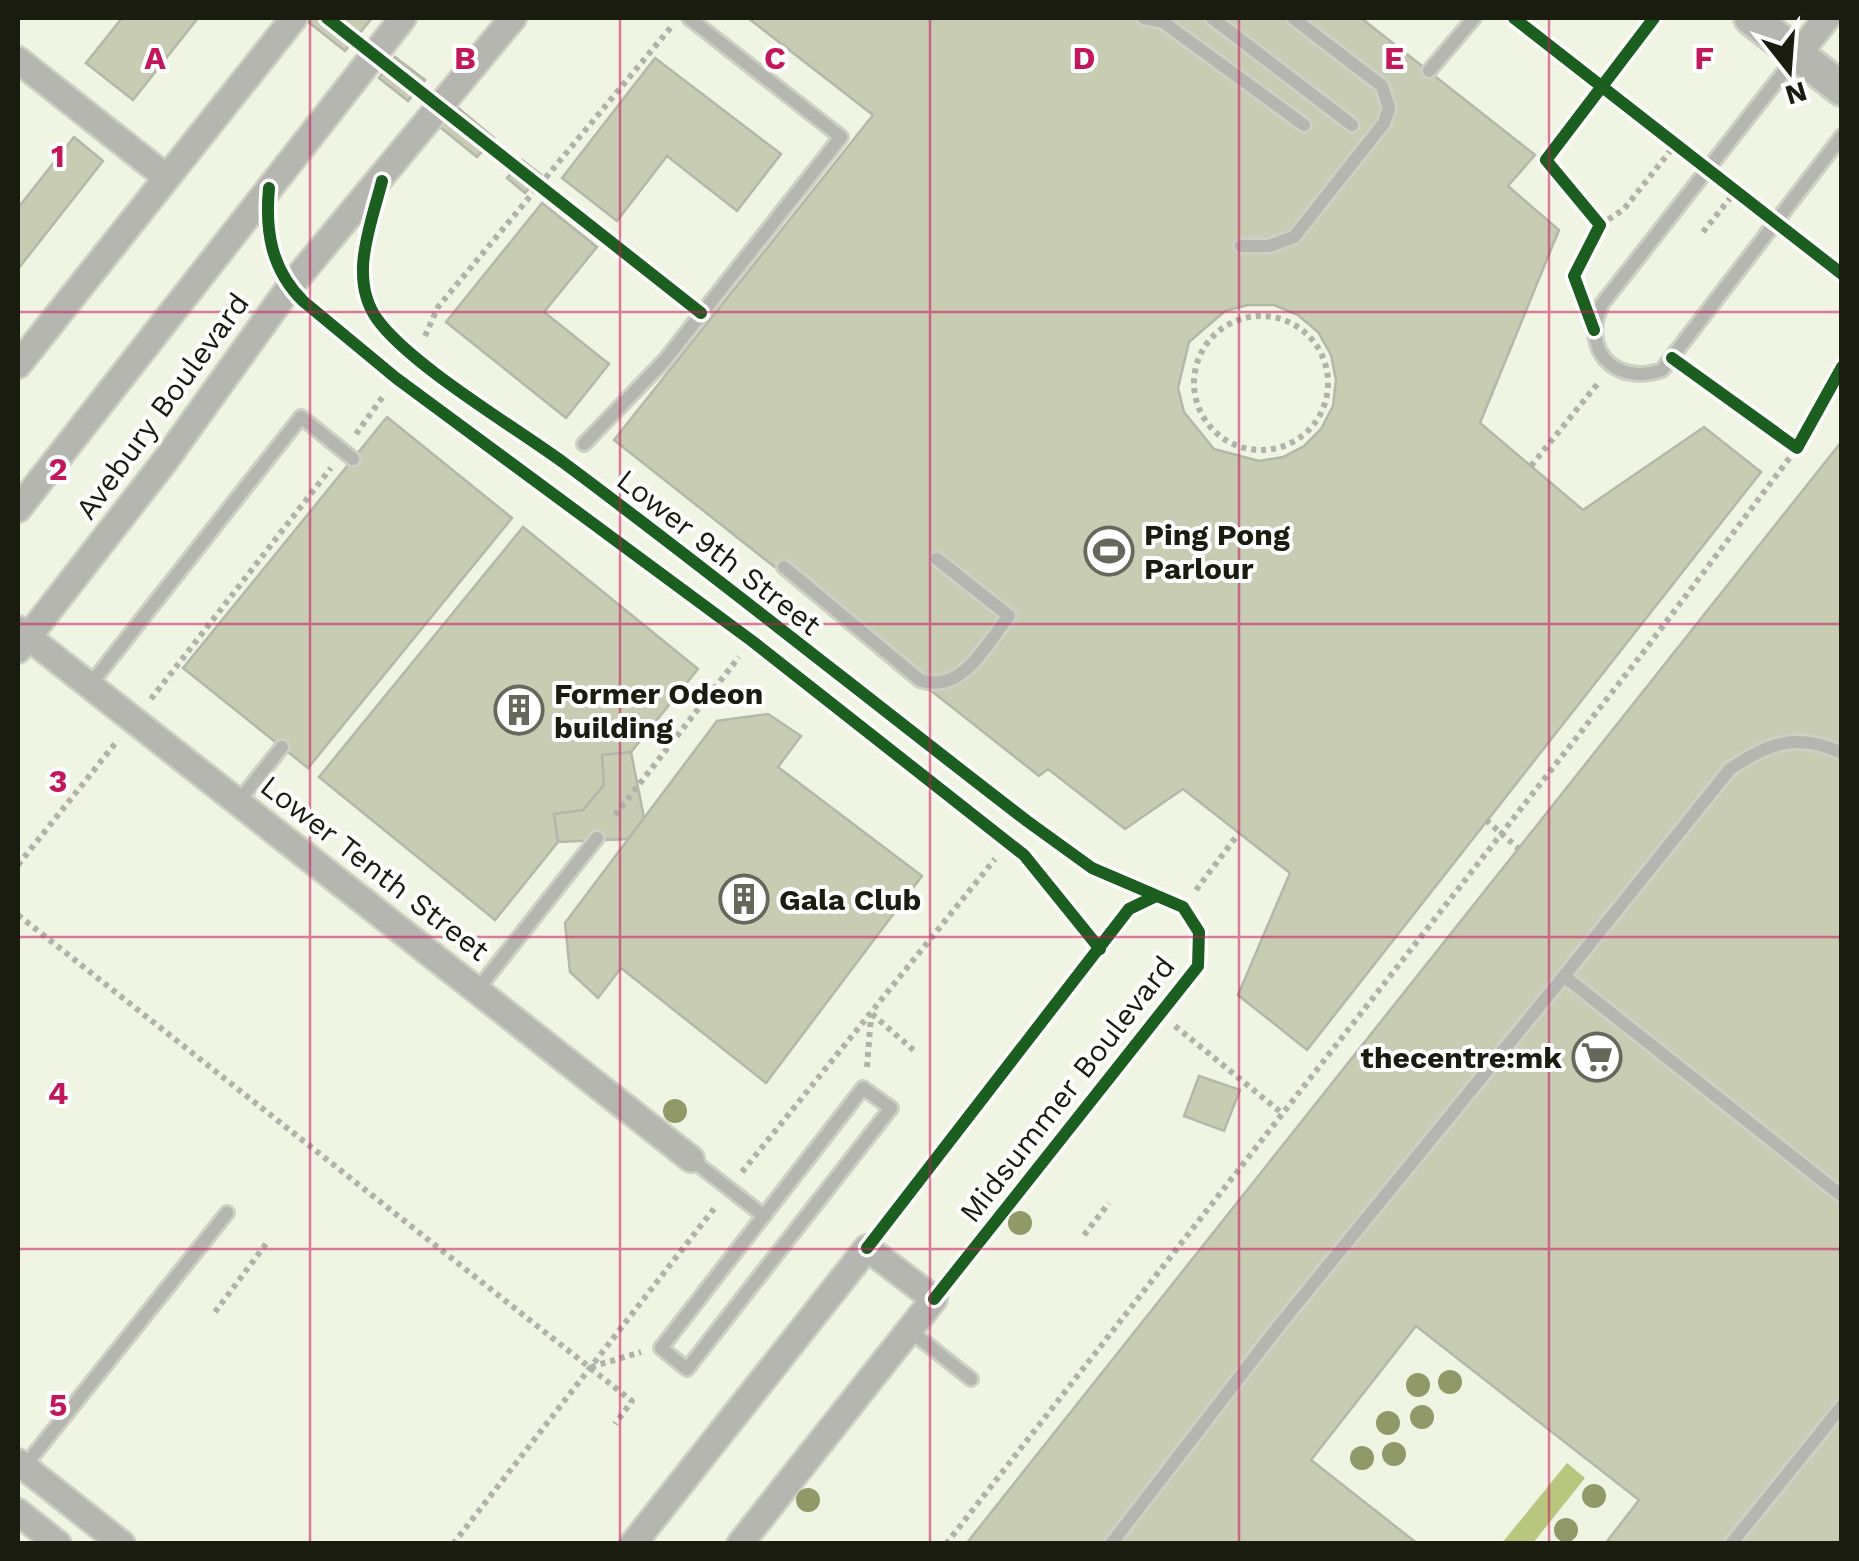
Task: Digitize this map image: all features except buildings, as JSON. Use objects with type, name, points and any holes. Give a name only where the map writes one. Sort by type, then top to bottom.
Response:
[{"type":"street","points":[[18,365],[294,18]]},
{"type":"street","name":"Avebury Boulevard","points":[[18,509],[403,18]]},
{"type":"street","name":"Avebury Boulevard","points":[[21,639],[165,462],[289,288],[513,18]]},
{"type":"street","points":[[1751,18],[1842,89]]},
{"type":"street","points":[[1798,54],[1827,18]]},
{"type":"street","points":[[18,60],[166,178]]},
{"type":"street","name":"Lower Tenth Street","points":[[21,639],[134,720],[691,1159]]},
{"type":"street","points":[[867,1248],[934,1300]]},
{"type":"street","name":"Midsummer Boulevard","points":[[634,1544],[867,1248]]},
{"type":"street","name":"Midsummer Boulevard","points":[[740,1544],[934,1300]]},
{"type":"street","points":[[21,1464],[122,1544]]},
{"type":"street","points":[[18,1512],[58,1544]]},
{"type":"lane","points":[[584,444],[664,360],[841,137],[689,18]]},
{"type":"lane","points":[[1144,18],[1163,22],[1304,125]]},
{"type":"lane","points":[[1212,18],[1352,125]]},
{"type":"lane","points":[[1241,246],[1269,246],[1294,237],[1384,122],[1389,108],[1382,86],[1294,18]]},
{"type":"lane","points":[[1429,71],[1474,18]]},
{"type":"lane","points":[[1798,54],[1602,304],[1594,320],[1594,339],[1611,367],[1628,375],[1662,370],[1842,136]]},
{"type":"lane","name":"Lower 9th Street","points":[[382,180],[362,269],[365,296],[378,320],[417,356],[566,465],[1027,821],[1092,868],[1154,897]]},
{"type":"lane","points":[[269,188],[266,224],[271,249],[289,288]]},
{"type":"lane","name":"Lower 9th Street","points":[[289,288],[396,378],[752,640],[1024,855],[1100,949]]},
{"type":"lane","points":[[90,686],[301,416],[348,456]]},
{"type":"lane","points":[[784,567],[920,680],[932,684],[964,674],[1009,616],[937,559]]},
{"type":"lane","points":[[1111,1544],[1278,1327],[1730,769],[1766,744],[1818,742],[1842,752]]},
{"type":"lane","points":[[238,802],[282,747]]},
{"type":"lane","points":[[477,990],[598,838]]},
{"type":"lane","points":[[1154,897],[1183,907]]},
{"type":"lane","name":"Midsummer Boulevard","points":[[867,1248],[1129,909],[1154,897]]},
{"type":"lane","name":"Midsummer Boulevard","points":[[934,1300],[1198,966],[1200,932],[1183,907]]},
{"type":"lane","points":[[1564,976],[1842,1196]]},
{"type":"lane","points":[[863,1088],[891,1108],[687,1369],[661,1348],[764,1216],[863,1088]]},
{"type":"lane","points":[[691,1159],[764,1216]]},
{"type":"lane","points":[[21,1464],[227,1212]]},
{"type":"lane","points":[[909,1330],[971,1379]]},
{"type":"lane","points":[[1731,1544],[1842,1406]]},
{"type":"path","points":[[417,356],[438,307],[532,180],[680,18]]},
{"type":"path","points":[[1660,133],[1690,156]]},
{"type":"path","points":[[1591,242],[1600,225],[1624,209],[1675,145]]},
{"type":"path","points":[[532,180],[553,196]]},
{"type":"path","points":[[1720,180],[1750,204]]},
{"type":"path","points":[[1703,232],[1735,192]]},
{"type":"path","points":[[1589,212],[1600,225]]},
{"type":"path","points":[[1268,315],[1289,320],[1320,348],[1329,388],[1324,409],[1295,442],[1274,450],[1250,450],[1219,434],[1198,408],[1193,384],[1197,361],[1208,340],[1225,326],[1268,315]]},
{"type":"path","points":[[1531,466],[1611,367]]},
{"type":"path","points":[[18,865],[348,456],[396,378]]},
{"type":"path","points":[[946,1544],[1759,503],[1806,432]]},
{"type":"path","points":[[1782,436],[1797,448]]},
{"type":"path","points":[[615,815],[752,640]]},
{"type":"path","points":[[1486,820],[1518,848]]},
{"type":"path","points":[[1183,907],[1239,832]]},
{"type":"path","points":[[18,915],[632,1402],[614,1424]]},
{"type":"path","points":[[863,1088],[871,1014],[917,1053]]},
{"type":"path","points":[[1160,1014],[1283,1114]]},
{"type":"path","points":[[1084,1235],[1109,1204]]},
{"type":"path","points":[[215,1312],[266,1244]]},
{"type":"path","points":[[590,1368],[661,1348]]},
{"type":"shaded area","points":[[1567,1463],[1585,1478],[1533,1543],[1502,1543]]},
{"type":"cycle path","points":[[327,18],[701,313]]},
{"type":"cycle path","points":[[1514,18],[1842,274]]},
{"type":"cycle path","points":[[1594,330],[1574,276],[1600,225],[1546,160],[1654,18]]},
{"type":"cycle path","points":[[382,181],[364,251],[364,286],[368,303],[392,337],[438,375],[622,507],[1027,821],[1092,868],[1183,907],[1199,932],[1198,966],[934,1299]]},
{"type":"cycle path","points":[[269,188],[268,219],[277,263],[303,301],[396,378],[752,641],[1024,855],[1100,949]]},
{"type":"cycle path","points":[[1672,358],[1797,448],[1842,367]]},
{"type":"cycle path","points":[[867,1248],[1129,909],[1154,897]]},
{"type":"place","name":"Ping Pong Parlour","points":[[1109,551]]},
{"type":"place","name":"Former Odeon building","points":[[519,710]]},
{"type":"place","name":"Gala Club","points":[[744,899]]},
{"type":"place","name":"thecentre:mk","points":[[1597,1057]]}]
